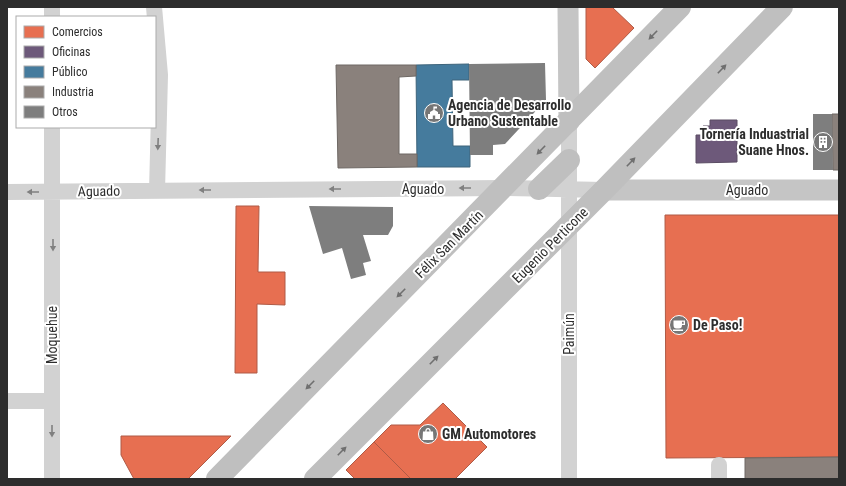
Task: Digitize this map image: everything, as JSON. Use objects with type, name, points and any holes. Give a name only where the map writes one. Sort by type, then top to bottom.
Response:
[{"type":"highway","name":"Félix San Martín","points":[[217,479],[569,122],[680,7]]},
{"type":"highway","name":"Eugenio Perticone","points":[[314,479],[604,190],[782,7]]},
{"type":"highway","points":[[539,188],[569,160]]},
{"type":"main road","points":[[568,7],[569,122]]},
{"type":"main road","name":"Aguado","points":[[604,190],[839,190]]},
{"type":"street","points":[[156,27],[160,66],[157,191]]},
{"type":"street","name":"Paimún","points":[[568,479],[569,122]]},
{"type":"street","name":"Moquehue","points":[[52,128],[52,479]]},
{"type":"street","name":"Aguado","points":[[7,192],[504,188],[604,190]]},
{"type":"street","points":[[7,401],[52,401]]},
{"type":"building: Comercios","points":[[586,7],[612,7],[634,28],[595,68],[586,59]]},
{"type":"building: Comercios","points":[[236,206],[259,206],[258,272],[285,272],[285,305],[257,304],[257,373],[235,373]]},
{"type":"building: Comercios","points":[[665,215],[839,215],[839,457],[666,458]]},
{"type":"building: Comercios","name":"GM Automotores","points":[[443,403],[487,447],[455,479],[411,479],[374,442],[391,425],[420,425]]},
{"type":"building: Comercios","points":[[121,436],[231,436],[188,479],[134,479],[121,455]]},
{"type":"building: Comercios","points":[[374,442],[411,479],[355,479],[346,470]]},
{"type":"building: Oficinas","points":[[710,120],[737,120],[737,162],[696,163],[696,135],[703,135],[703,126],[710,126]]},
{"type":"building: Público","name":"Agencia de Desarrollo Urbano Sustentable","points":[[469,64],[469,80],[452,80],[453,146],[470,146],[470,167],[417,167],[416,65]]},
{"type":"building: Industria","points":[[336,65],[416,65],[416,76],[399,77],[399,154],[417,154],[417,167],[338,168]]},
{"type":"building: Industria","points":[[832,114],[839,114],[839,170],[833,170]]},
{"type":"building: Industria","points":[[839,457],[839,479],[745,479],[745,458]]},
{"type":"building: Otros","points":[[545,63],[546,100],[505,144],[493,145],[493,155],[470,155],[469,64]]},
{"type":"building: Otros","name":"Tornería Induastrial Suane Hnos.","points":[[813,114],[832,114],[833,170],[813,170]]},
{"type":"building: Otros","points":[[309,206],[393,207],[393,226],[388,235],[363,235],[371,261],[363,263],[366,275],[351,279],[342,248],[323,254]]},
{"type":"place","name":"Agencia de Desarrollo Urbano Sustentable","points":[[434,113]]},
{"type":"place","name":"Tornería Induastrial Suane Hnos.","points":[[823,142]]},
{"type":"place","name":"De Paso!","points":[[679,325]]},
{"type":"place","name":"GM Automotores","points":[[428,434]]}]
